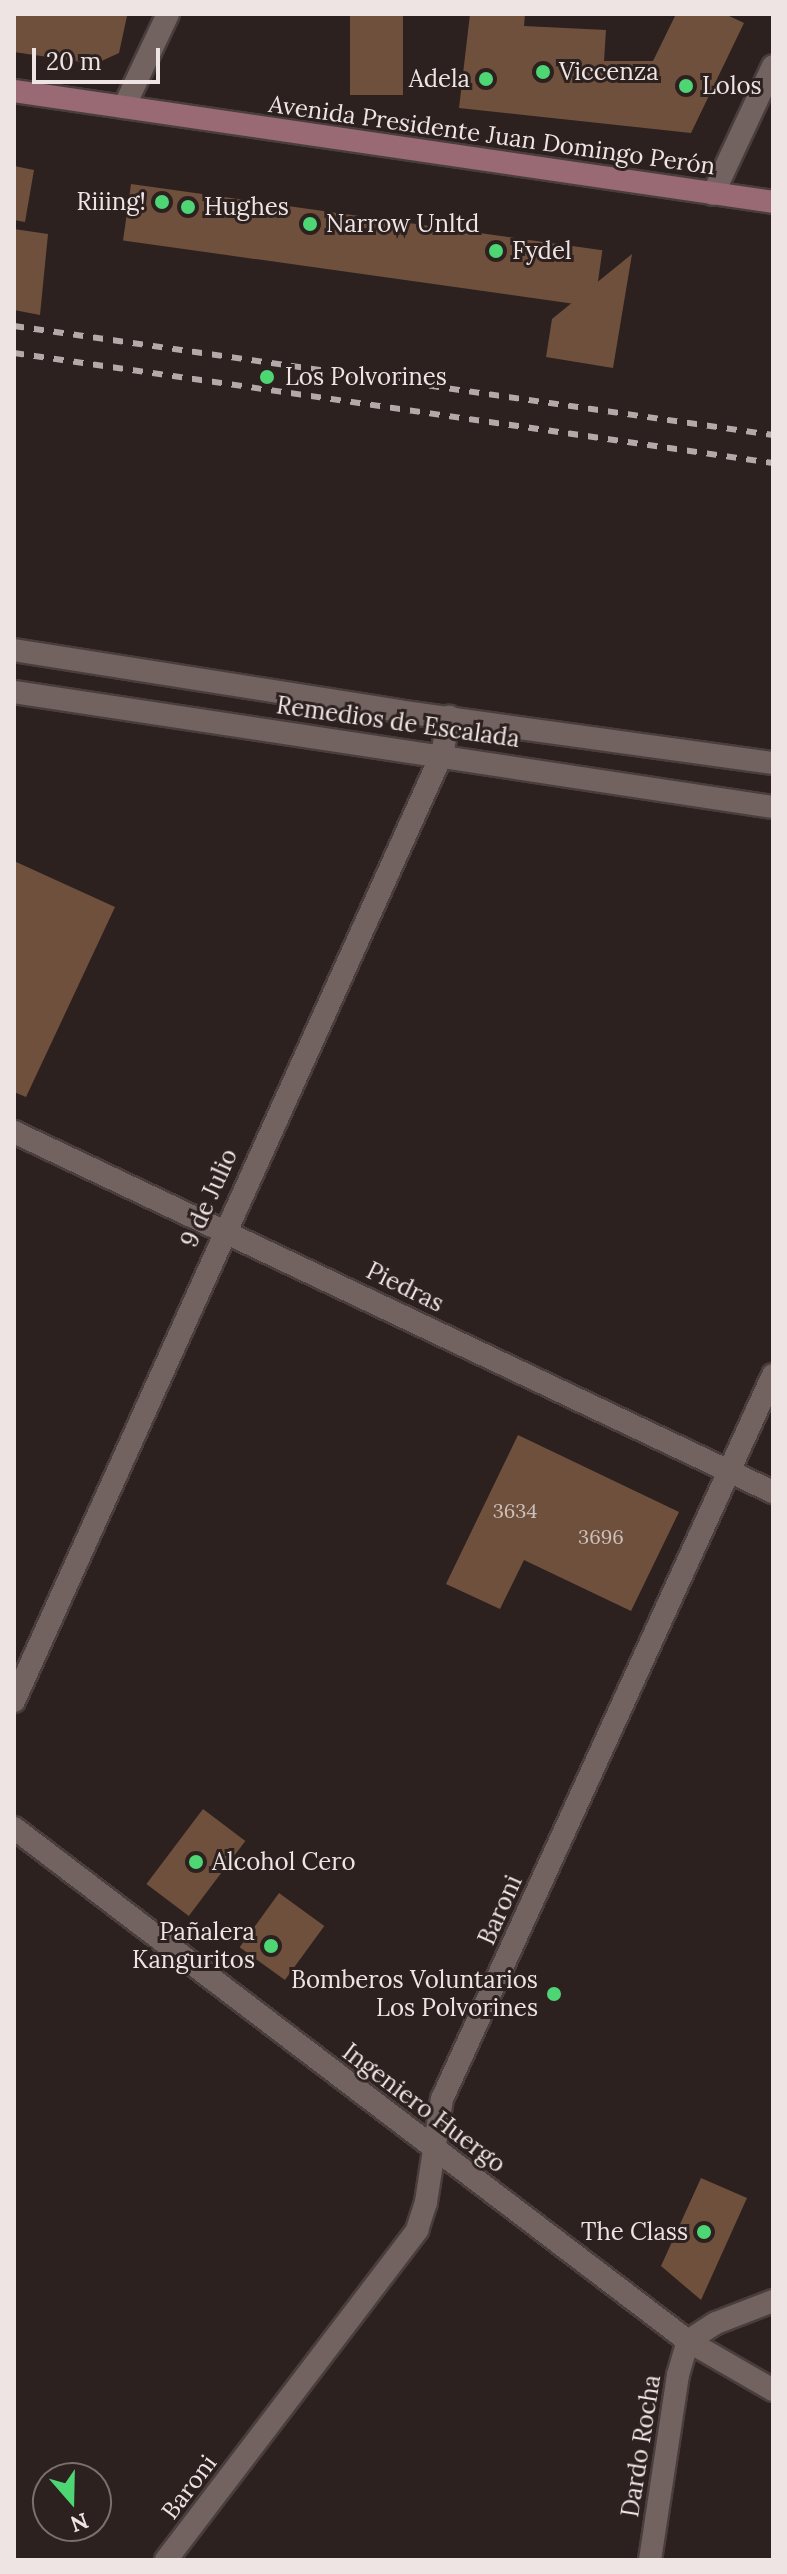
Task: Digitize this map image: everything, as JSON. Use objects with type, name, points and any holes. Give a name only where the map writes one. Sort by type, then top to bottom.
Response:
[{"type":"main road","name":"Avenida Presidente Juan Domingo Perón","points":[[14,91],[773,202]]},
{"type":"street","points":[[124,107],[168,14]]},
{"type":"street","points":[[713,194],[773,66]]},
{"type":"street","name":"Remedios de Escalada","points":[[14,650],[773,763]]},
{"type":"street","name":"Remedios de Escalada","points":[[14,692],[442,754],[773,807]]},
{"type":"street","name":"9 de Julio","points":[[14,1701],[224,1229],[442,754],[449,717]]},
{"type":"street","name":"Piedras","points":[[14,1132],[773,1492]]},
{"type":"street","name":"Baroni","points":[[166,2560],[417,2230],[442,2099],[773,1375]]},
{"type":"street","name":"Ingeniero Huergo","points":[[14,1828],[688,2341],[773,2390]]},
{"type":"street","points":[[688,2341],[716,2323],[773,2301]]},
{"type":"street","name":"Dardo Rocha","points":[[650,2560],[678,2375],[688,2341]]},
{"type":"building","points":[[14,14],[127,16],[119,53],[95,64],[14,52]]},
{"type":"building","points":[[350,14],[403,14],[403,95],[350,95]]},
{"type":"building","points":[[470,14],[525,14],[524,26],[606,30],[604,61],[653,61],[676,14],[725,14],[744,23],[691,133],[459,108]]},
{"type":"building","points":[[14,166],[34,170],[25,222],[14,220]]},
{"type":"building","points":[[131,184],[602,250],[594,307],[123,240]]},
{"type":"building","points":[[14,229],[48,234],[40,315],[14,310]]},
{"type":"building","points":[[632,254],[613,368],[546,357],[552,319]]},
{"type":"building","points":[[14,861],[115,907],[26,1097],[14,1092]]},
{"type":"building","points":[[518,1435],[679,1512],[631,1611],[524,1560],[500,1609],[446,1584]]},
{"type":"building","name":"Alcohol Cero","points":[[203,1809],[245,1841],[189,1916],[146,1884]]},
{"type":"building","points":[[279,1893],[324,1926],[285,1980],[240,1947]]},
{"type":"building","name":"The Class","points":[[701,2178],[747,2198],[701,2300],[661,2266]]},
{"type":"railway","points":[[14,326],[773,435]]},
{"type":"railway","points":[[14,353],[773,463]]},
{"type":"place","name":"Viccenza","points":[[543,72]]},
{"type":"place","name":"Adela","points":[[486,79]]},
{"type":"place","name":"Lolos","points":[[686,86]]},
{"type":"place","name":"Riiing!","points":[[162,202]]},
{"type":"place","name":"Hughes","points":[[188,207]]},
{"type":"place","name":"Narrow Unltd","points":[[310,224]]},
{"type":"place","name":"Fydel","points":[[496,251]]},
{"type":"place","name":"Los Polvorines","points":[[267,377]]},
{"type":"place","name":"Alcohol Cero","points":[[196,1862]]},
{"type":"place","name":"Pañalera Kanguritos","points":[[271,1946]]},
{"type":"place","name":"Bomberos Voluntarios Los Polvorines","points":[[554,1994]]},
{"type":"place","name":"The Class","points":[[704,2232]]}]
